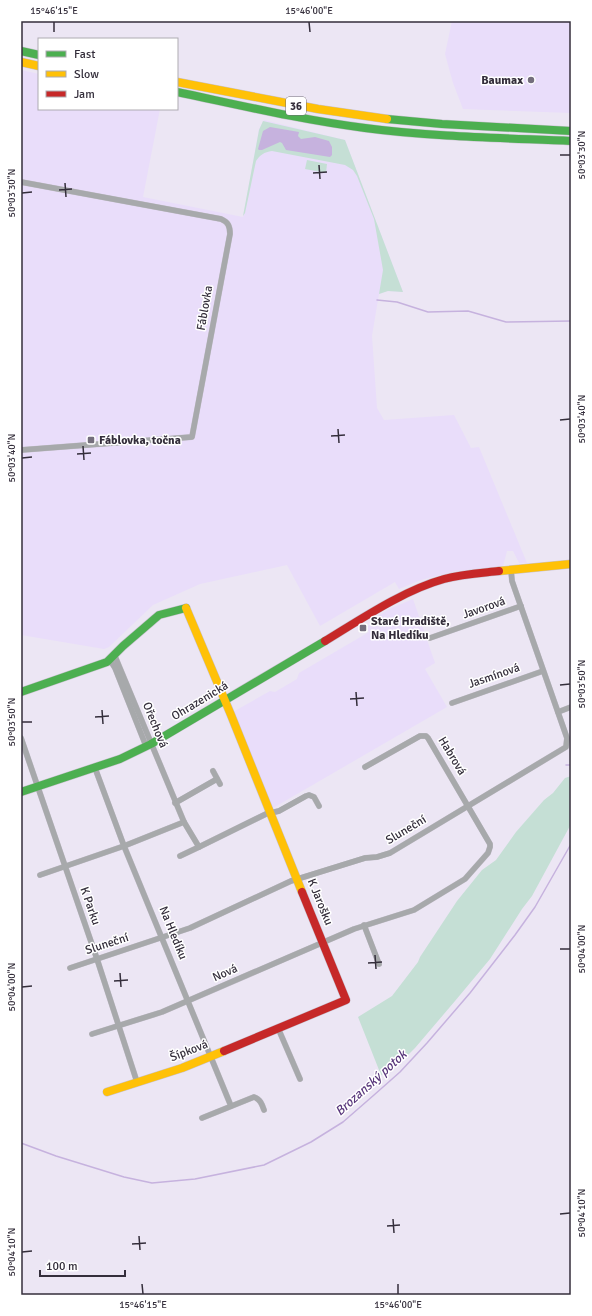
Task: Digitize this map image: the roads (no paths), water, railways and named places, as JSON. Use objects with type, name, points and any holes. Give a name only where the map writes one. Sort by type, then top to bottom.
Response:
[{"type":"street","points":[[21,51],[38,55]]},
{"type":"street","points":[[21,62],[38,66]]},
{"type":"street","name":"36","points":[[178,82],[308,108],[366,117],[420,122],[571,131]]},
{"type":"street","name":"36","points":[[178,92],[307,119],[365,128],[449,136],[571,141]]},
{"type":"street","name":"Fáblovka","points":[[21,182],[221,219],[229,226],[230,234],[192,437],[21,450]]},
{"type":"street","name":"Ohrazenická","points":[[21,792],[95,768],[129,755],[149,745],[380,608],[413,592],[445,579],[474,574],[571,564]]},
{"type":"street","name":"Sluneční","points":[[70,968],[190,928],[298,879],[365,858],[379,857],[390,853],[566,746],[567,738],[512,581],[511,570]]},
{"type":"street","name":"Javorová","points":[[430,638],[521,606]]},
{"type":"street","name":"K Jarošku","points":[[112,657],[159,615],[186,608],[298,879],[346,1000]]},
{"type":"street","points":[[21,692],[103,663],[112,657]]},
{"type":"street","name":"Ořechová","points":[[112,657],[115,668],[175,804],[199,847]]},
{"type":"street","name":"Jasmínová","points":[[452,703],[543,671]]},
{"type":"street","points":[[558,712],[571,707]]},
{"type":"street","name":"Habrová","points":[[365,767],[420,736],[426,736],[468,806]]},
{"type":"street","name":"K Parku","points":[[21,738],[138,1082]]},
{"type":"street","name":"Na Hledíku","points":[[95,768],[124,846],[231,1106]]},
{"type":"street","points":[[175,804],[218,781],[213,772]]},
{"type":"street","points":[[180,856],[271,813],[279,811],[310,795],[314,797],[319,806]]},
{"type":"street","name":"Nová","points":[[92,1034],[162,1012],[364,925],[414,910],[459,884],[488,853],[490,847],[468,806]]},
{"type":"street","points":[[40,875],[124,846],[184,822]]},
{"type":"street","points":[[364,925],[379,964]]},
{"type":"street","name":"Šípková","points":[[107,1092],[182,1068],[346,1000]]},
{"type":"street","points":[[278,1028],[300,1079]]},
{"type":"street","points":[[202,1118],[254,1097],[260,1101],[264,1110]]},
{"type":"waterway","points":[[377,300],[397,302],[428,312],[468,311],[506,322],[571,321]]},
{"type":"waterway","points":[[566,765],[571,765]]},
{"type":"waterway","name":"Brozanský potok","points":[[21,1143],[56,1156],[124,1177],[152,1183],[195,1179],[264,1165],[311,1142],[343,1122],[400,1072],[427,1043],[470,993],[515,935],[535,907],[571,844]]},
{"type":"place","name":"Baumax","points":[[531,80]]},
{"type":"place","name":"Fáblovka, točna","points":[[91,440]]},
{"type":"place","name":"Staré Hradiště, Na Hledíku","points":[[363,628]]}]
